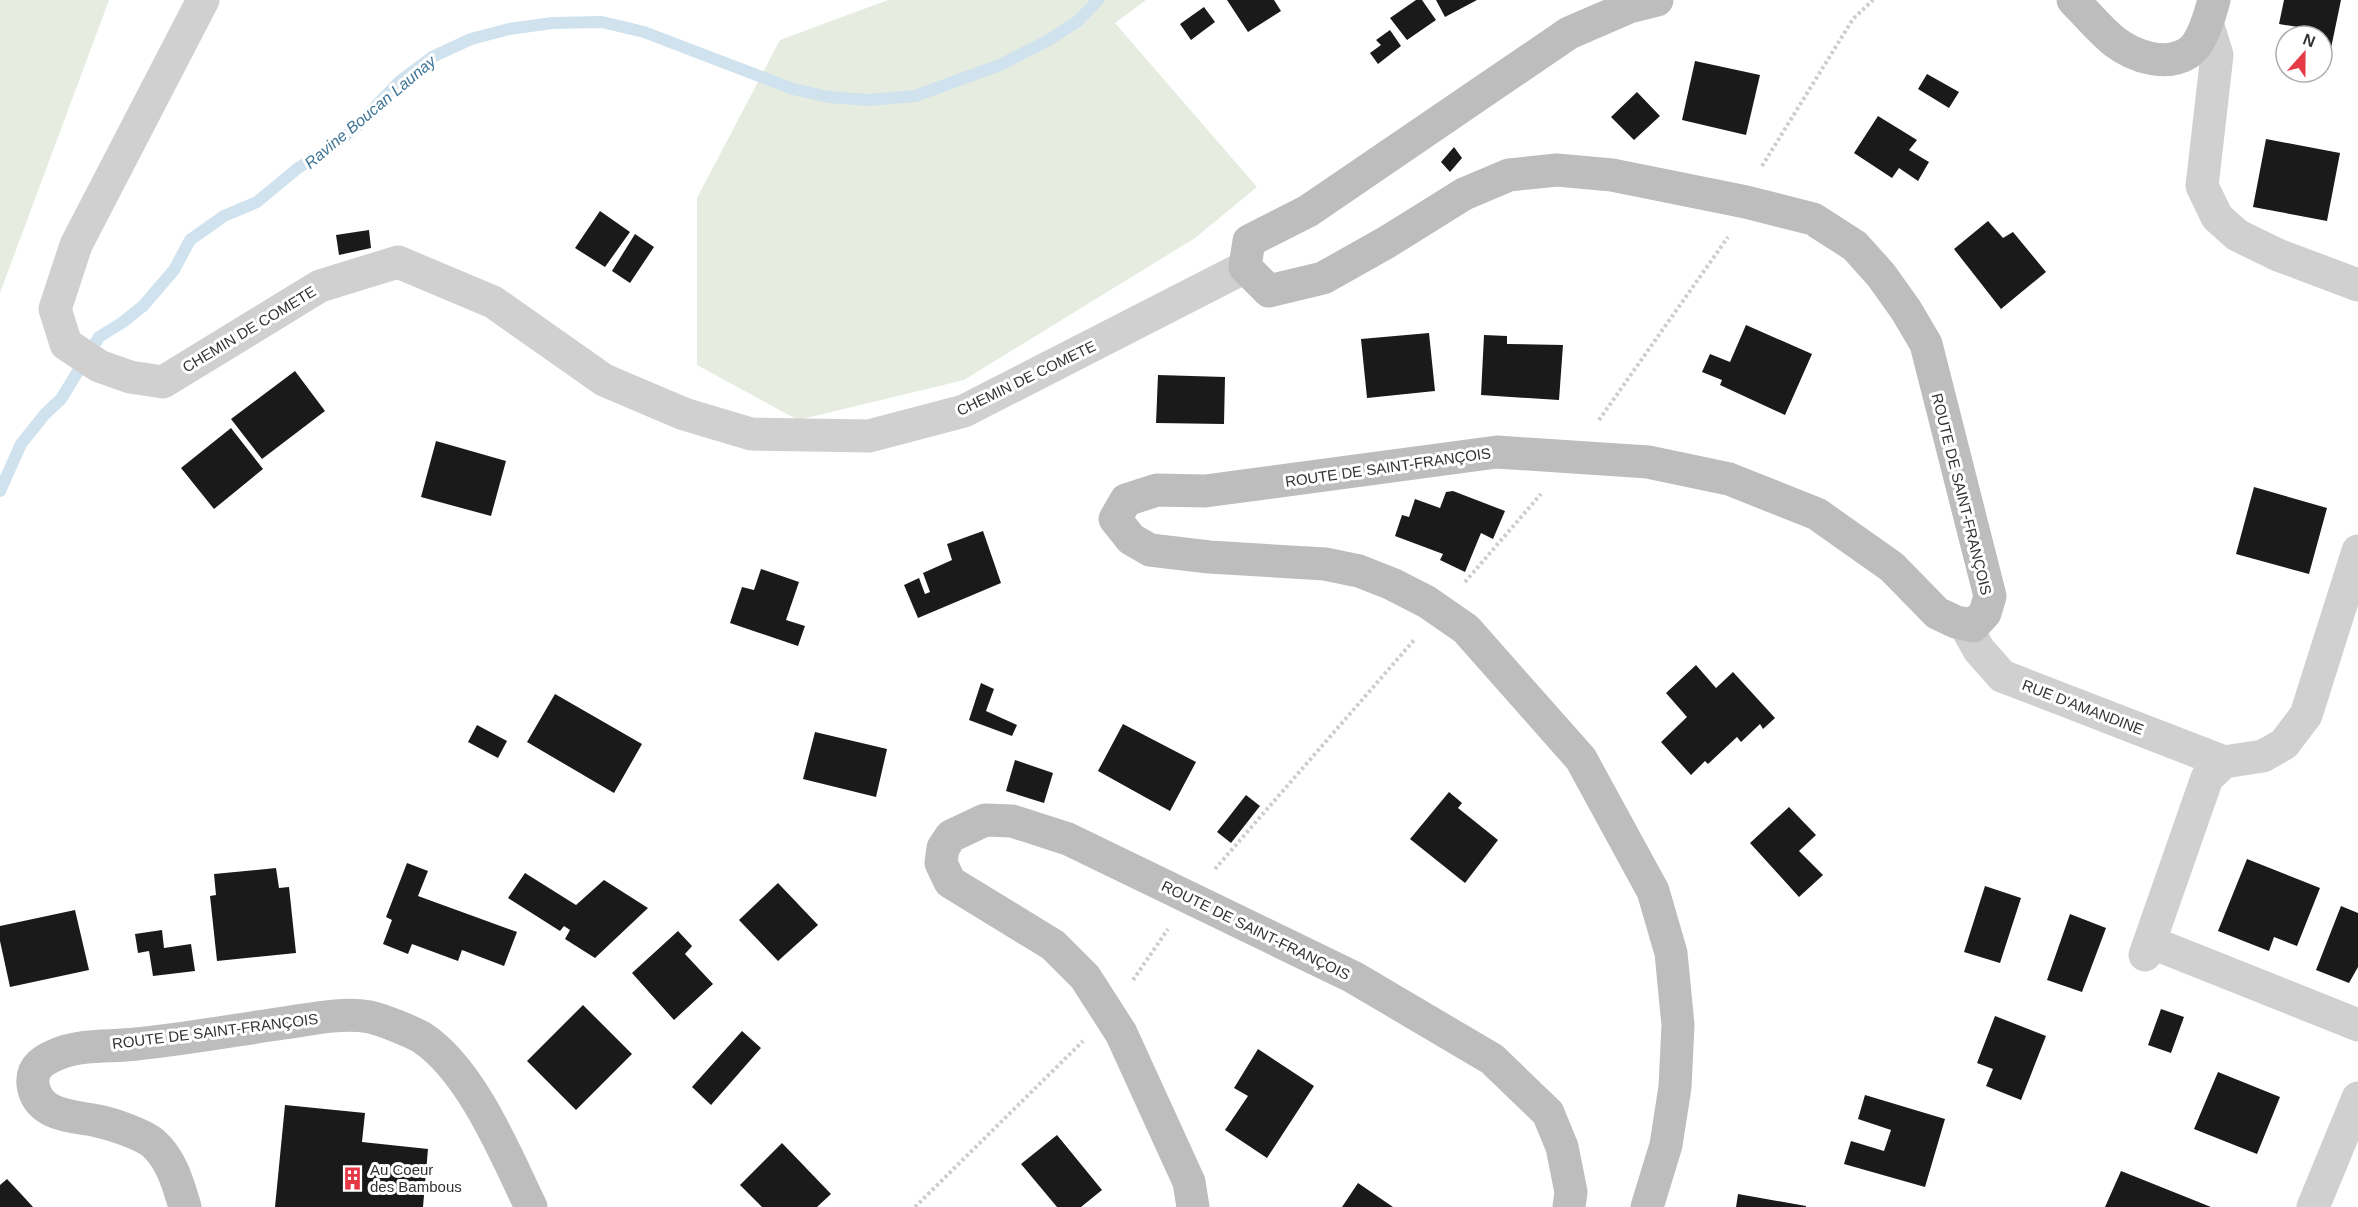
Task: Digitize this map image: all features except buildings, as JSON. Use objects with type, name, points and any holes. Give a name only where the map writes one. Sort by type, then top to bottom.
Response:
[{"type":"main road","points":[[1245,267],[1249,241],[1308,211],[1569,33],[1629,7],[1657,0]]},
{"type":"main road","points":[[2073,0],[2116,42],[2139,55],[2163,61],[2189,52],[2211,13]]},
{"type":"main road","name":"ROUTE DE SAINT-FRANÇOIS","points":[[1245,267],[1269,291],[1323,278],[1387,242],[1464,194],[1509,175],[1557,170],[1623,177],[1746,202],[1813,219],[1855,246],[1906,310],[1926,344],[1990,596],[1985,613],[1973,626],[1937,613],[1892,567],[1817,514],[1730,479],[1648,462],[1572,459],[1497,452],[1205,491],[1157,489],[1126,500],[1116,519],[1131,539],[1150,550],[1324,564],[1348,569],[1392,584],[1440,611],[1466,629],[1581,759],[1653,891],[1671,953],[1678,1025],[1675,1087],[1666,1145],[1647,1207]]},
{"type":"main road","name":"ROUTE DE SAINT-FRANÇOIS","points":[[1193,1207],[1189,1182],[1121,1033],[1085,977],[1053,945],[950,882],[941,863],[943,848],[951,836],[985,820],[1012,820],[1068,839],[1353,976],[1492,1059],[1548,1113],[1562,1147],[1571,1192],[1569,1207]]},
{"type":"main road","name":"ROUTE DE SAINT-FRANÇOIS","points":[[185,1207],[172,1166],[152,1143],[123,1129],[98,1121],[70,1118],[45,1107],[35,1094],[33,1083],[34,1071],[40,1062],[62,1052],[93,1046],[135,1044],[328,1016],[370,1017],[420,1037],[450,1063],[477,1102],[531,1207]]},
{"type":"street","name":"CHEMIN DE COMETE","points":[[203,0],[76,245],[55,309],[66,344],[99,366],[130,378],[163,382],[320,286],[398,262],[493,302],[604,380],[684,414],[751,434],[869,436],[964,411],[1245,267]]},
{"type":"street","points":[[2211,13],[2217,56],[2202,186],[2217,217],[2237,235],[2278,255],[2358,285]]},
{"type":"street","name":"RUE D'AMANDINE","points":[[1964,623],[1979,650],[2002,676],[2224,762],[2263,756],[2284,744],[2306,716],[2358,551]]},
{"type":"street","points":[[2224,762],[2206,778],[2148,948],[2358,1025]]},
{"type":"street","points":[[2313,1207],[2358,1098]]},
{"type":"path","points":[[1759,172],[1852,19],[1873,0]]},
{"type":"path","points":[[915,1207],[1109,1015],[1190,898],[1572,459],[1734,228]]},
{"type":"shaded area","points":[[0,0],[109,0],[0,293]]},
{"type":"shaded area","points":[[888,0],[1146,0],[1115,23],[1257,187],[1195,238],[964,380],[798,420],[697,365],[697,198],[780,40]]},
{"type":"waterway","name":"Ravine Boucan Launay","points":[[0,491],[21,444],[45,414],[61,399],[99,337],[143,306],[174,270],[190,240],[224,216],[257,202],[298,168],[353,130],[400,81],[432,57],[471,39],[509,29],[552,23],[602,22],[644,32],[793,89],[829,97],[868,100],[915,96],[1000,65],[1047,41],[1078,21],[1098,0]]},
{"type":"place","name":"Au Coeur des Bambous","points":[[352,1178]]}]
